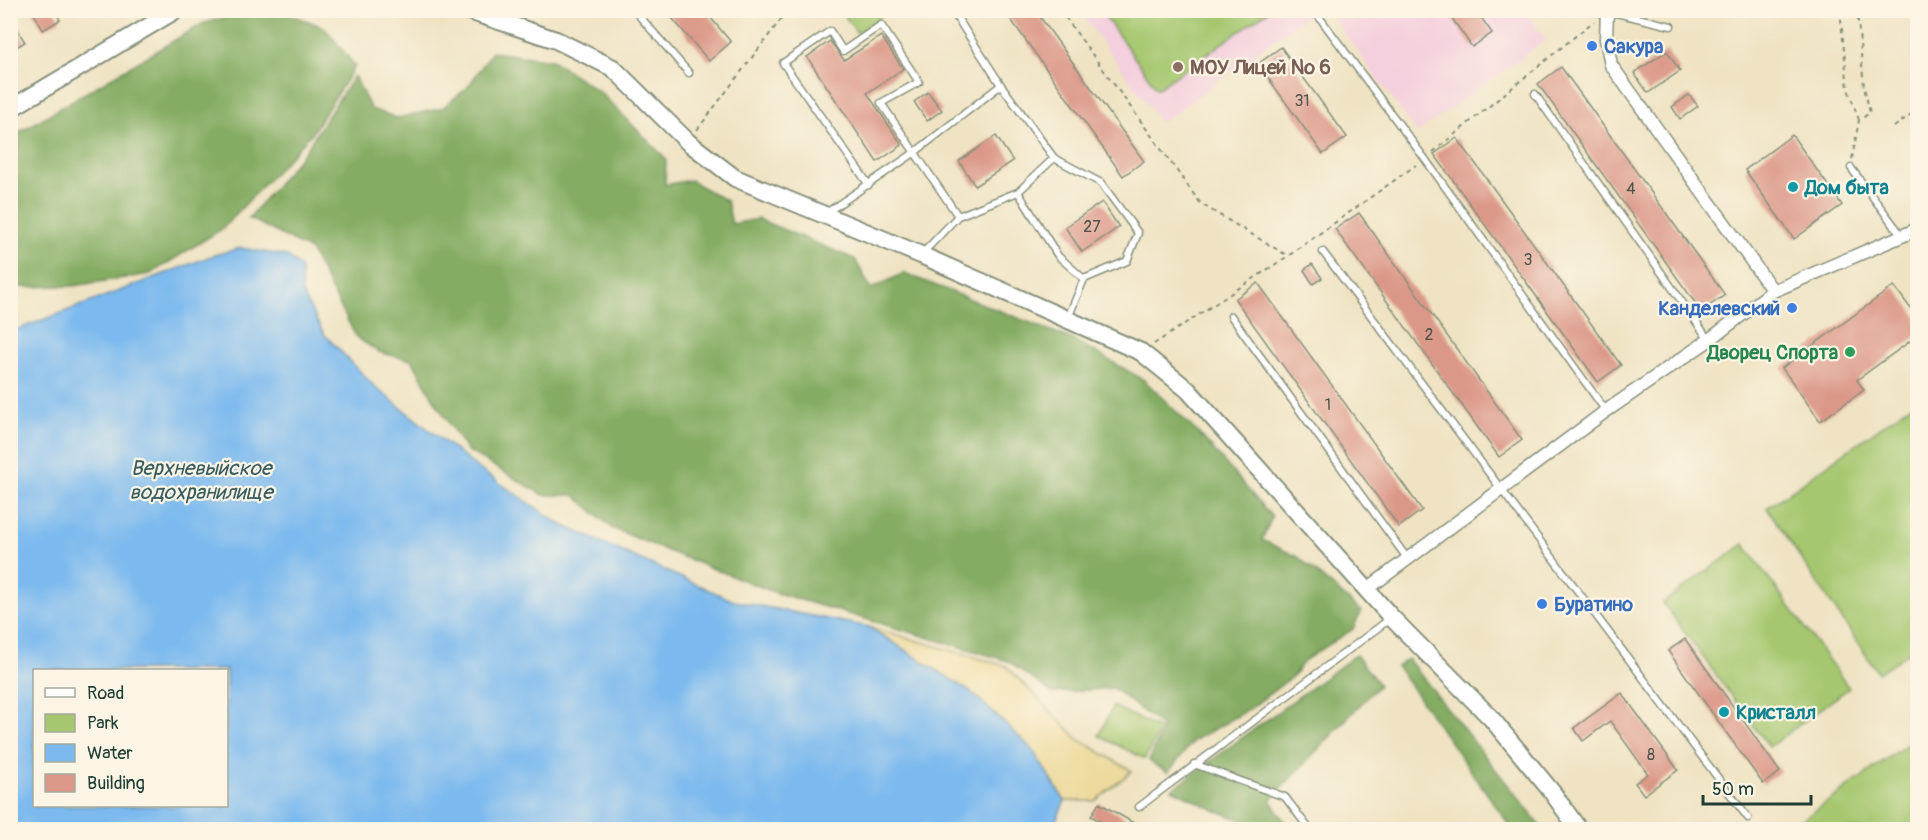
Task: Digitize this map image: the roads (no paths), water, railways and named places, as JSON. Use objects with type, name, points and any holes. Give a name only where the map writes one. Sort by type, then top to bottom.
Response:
[{"type":"street","points":[[10,109],[176,10]]},
{"type":"street","points":[[470,11],[556,40],[613,68],[688,142],[735,178],[921,255],[1141,352],[1188,390],[1366,590],[1491,718],[1552,792],[1579,830]]},
{"type":"street","points":[[1604,13],[1611,65],[1773,291]]},
{"type":"street","points":[[1366,590],[1606,411],[1709,340],[1773,291],[1917,229]]},
{"type":"lane","points":[[634,10],[689,73]]},
{"type":"lane","points":[[952,10],[1001,85],[1054,158],[1101,183],[1138,233],[1127,261],[1084,279],[1068,319]]},
{"type":"lane","points":[[1314,10],[1425,159],[1606,411]]},
{"type":"lane","points":[[1604,13],[1671,26]]},
{"type":"lane","points":[[869,185],[783,63],[830,31],[843,51],[881,25],[919,82],[881,103],[958,216]]},
{"type":"lane","points":[[823,215],[914,153],[1001,85]]},
{"type":"lane","points":[[1535,93],[1709,340]]},
{"type":"lane","points":[[921,255],[958,216],[1018,192],[1054,158]]},
{"type":"lane","points":[[1851,168],[1902,237]]},
{"type":"lane","points":[[1018,192],[1058,256],[1084,279]]},
{"type":"lane","points":[[1323,252],[1748,818]]},
{"type":"lane","points":[[1231,316],[1407,558]]},
{"type":"lane","points":[[1139,807],[1392,618]]},
{"type":"lane","points":[[1194,764],[1285,797],[1311,830]]},
{"type":"water","name":"Верхневыйское водохранилище","points":[[241,248],[287,256],[301,268],[302,293],[324,334],[376,388],[479,469],[562,525],[734,601],[869,627],[971,692],[1031,748],[1065,801],[1052,829],[11,829],[11,332],[214,255]]},
{"type":"place","name":"Сакура","points":[[1592,46]]},
{"type":"place","name":"МОУ Лицей № 6","points":[[1178,67]]},
{"type":"place","name":"Дом быта","points":[[1793,187]]},
{"type":"place","name":"Канделевский","points":[[1792,308]]},
{"type":"place","name":"Дворец Спорта","points":[[1850,352]]},
{"type":"place","name":"Буратино","points":[[1542,604]]},
{"type":"place","name":"Кристалл","points":[[1724,712]]}]
